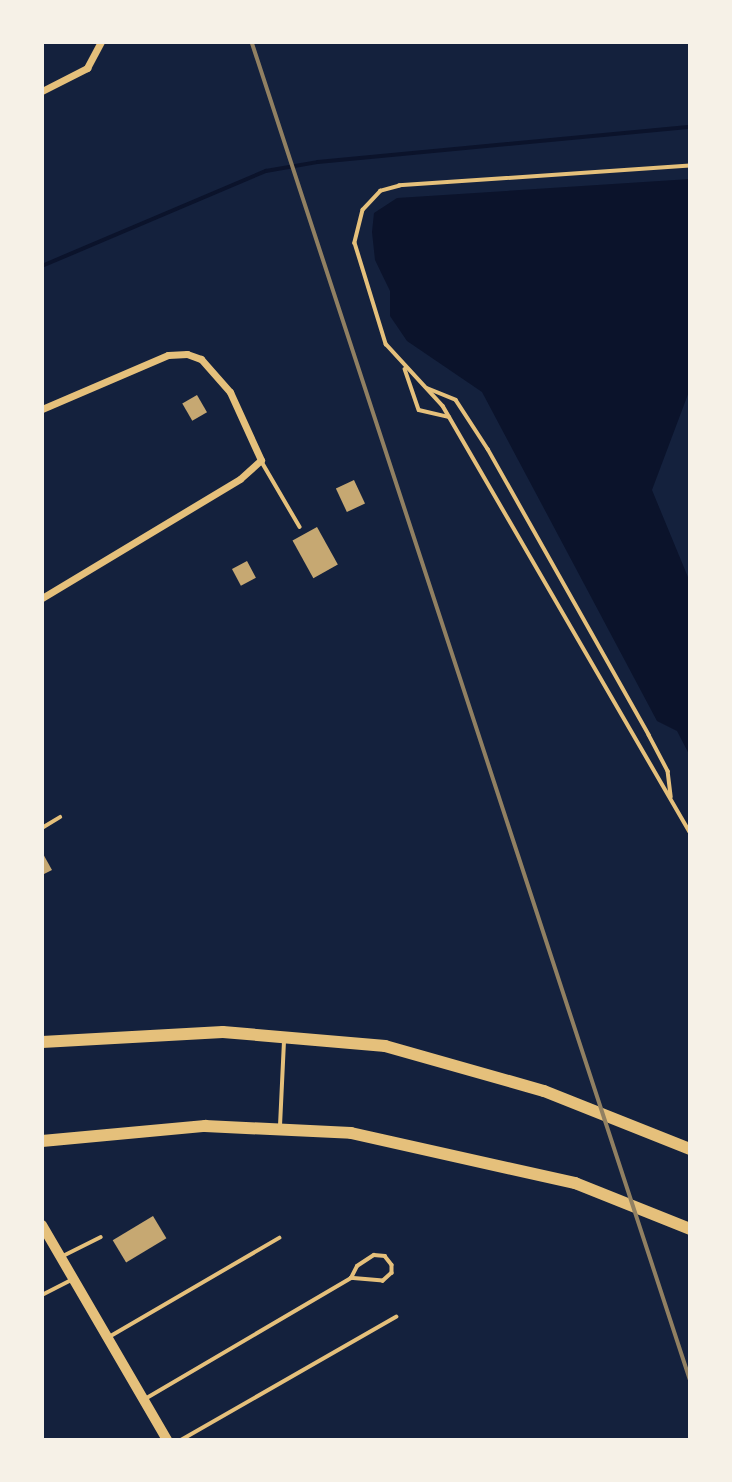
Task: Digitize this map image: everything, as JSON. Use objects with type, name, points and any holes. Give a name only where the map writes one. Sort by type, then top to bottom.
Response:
[{"type":"highway","points":[[42,1042],[144,1035],[285,1034],[385,1046],[544,1091],[690,1149]]},
{"type":"highway","points":[[42,1141],[126,1130],[280,1126],[364,1135],[575,1183],[685,1227]]},
{"type":"main road","points":[[42,1224],[167,1440]]},
{"type":"street","points":[[44,90],[87,68],[101,42]]},
{"type":"street","points":[[42,409],[168,355],[187,354],[201,359],[230,392],[261,460],[220,490],[42,598]]},
{"type":"lane","points":[[690,166],[475,180],[381,191],[357,220],[355,243],[386,344],[449,417],[690,832]]},
{"type":"lane","points":[[405,367],[419,410],[449,417]]},
{"type":"lane","points":[[426,388],[456,400],[488,449],[662,759],[671,799]]},
{"type":"lane","points":[[261,460],[300,527]]},
{"type":"lane","points":[[42,828],[60,817]]},
{"type":"lane","points":[[280,1126],[285,1034]]},
{"type":"lane","points":[[61,1257],[101,1237]]},
{"type":"lane","points":[[108,1338],[279,1238]]},
{"type":"lane","points":[[144,1400],[351,1278],[357,1266],[374,1255],[385,1256],[392,1265],[392,1273],[383,1281],[351,1278]]},
{"type":"lane","points":[[42,1295],[73,1279]]},
{"type":"lane","points":[[181,1440],[396,1317]]},
{"type":"water","points":[[690,179],[690,389],[652,490],[690,582],[690,756],[677,731],[657,721],[482,392],[407,341],[390,316],[390,291],[375,260],[372,232],[374,213],[397,198]]},
{"type":"building","points":[[197,395],[207,412],[192,421],[182,404]]},
{"type":"building","points":[[354,480],[365,504],[347,512],[336,488]]},
{"type":"building","points":[[317,527],[338,565],[313,578],[293,541]]},
{"type":"building","points":[[247,561],[256,578],[241,586],[232,569]]},
{"type":"building","points":[[42,852],[52,870],[42,875]]},
{"type":"building","points":[[153,1216],[166,1238],[126,1262],[113,1240]]},
{"type":"waterway","points":[[42,266],[266,171],[318,162],[690,127]]},
{"type":"railway","points":[[252,42],[690,1379]]}]
